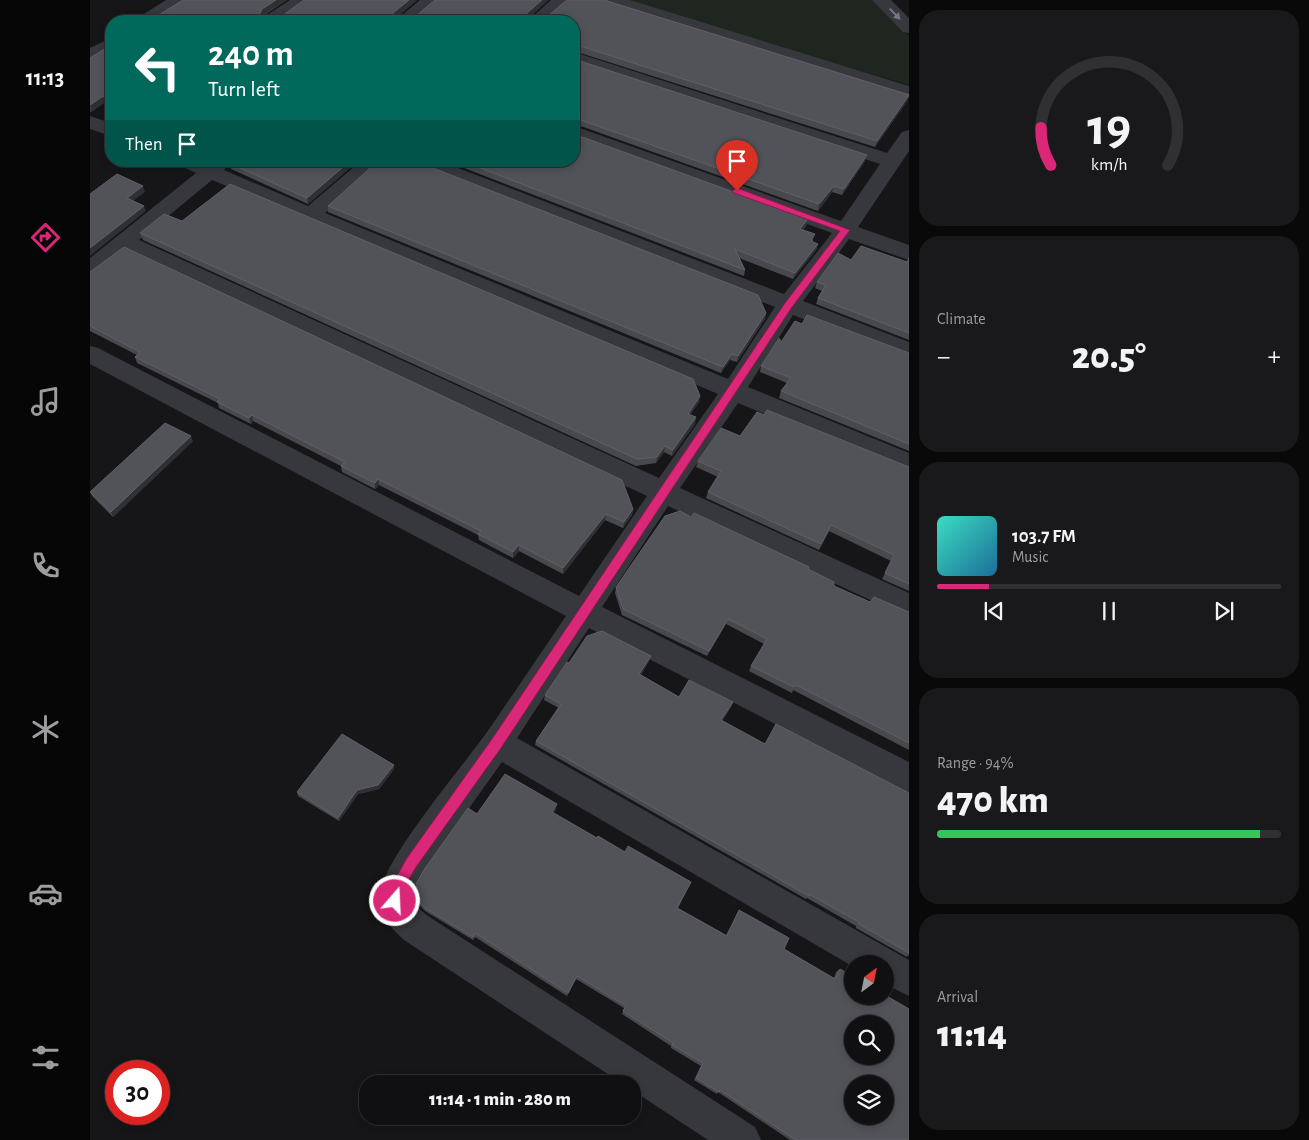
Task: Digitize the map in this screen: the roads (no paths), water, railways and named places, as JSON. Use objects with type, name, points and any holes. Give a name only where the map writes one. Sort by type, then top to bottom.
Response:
[{"type":"street","points":[[154,15],[178,0]]},
{"type":"street","points":[[279,15],[302,0]]},
{"type":"street","points":[[412,15],[431,0]]},
{"type":"street","points":[[544,15],[562,0]]},
{"type":"street","points":[[612,0],[909,92]]},
{"type":"street","points":[[881,0],[909,28]]},
{"type":"street","points":[[90,56],[105,47]]},
{"type":"street","points":[[580,59],[891,161]]},
{"type":"street","points":[[90,122],[105,127]]},
{"type":"street","points":[[580,134],[909,253]]},
{"type":"street","points":[[742,1140],[416,928],[402,916],[395,901],[397,888],[411,862],[497,744],[663,492],[734,390],[788,305],[845,230],[909,136]]},
{"type":"street","points":[[90,269],[216,167]]},
{"type":"street","points":[[219,167],[310,215],[909,464]]},
{"type":"street","points":[[310,215],[366,167]]},
{"type":"street","points":[[436,167],[909,351]]},
{"type":"street","points":[[125,242],[909,606]]},
{"type":"street","points":[[90,354],[584,612],[909,778]]},
{"type":"street","points":[[497,744],[866,955]]},
{"type":"street","points":[[894,971],[909,979]]}]
